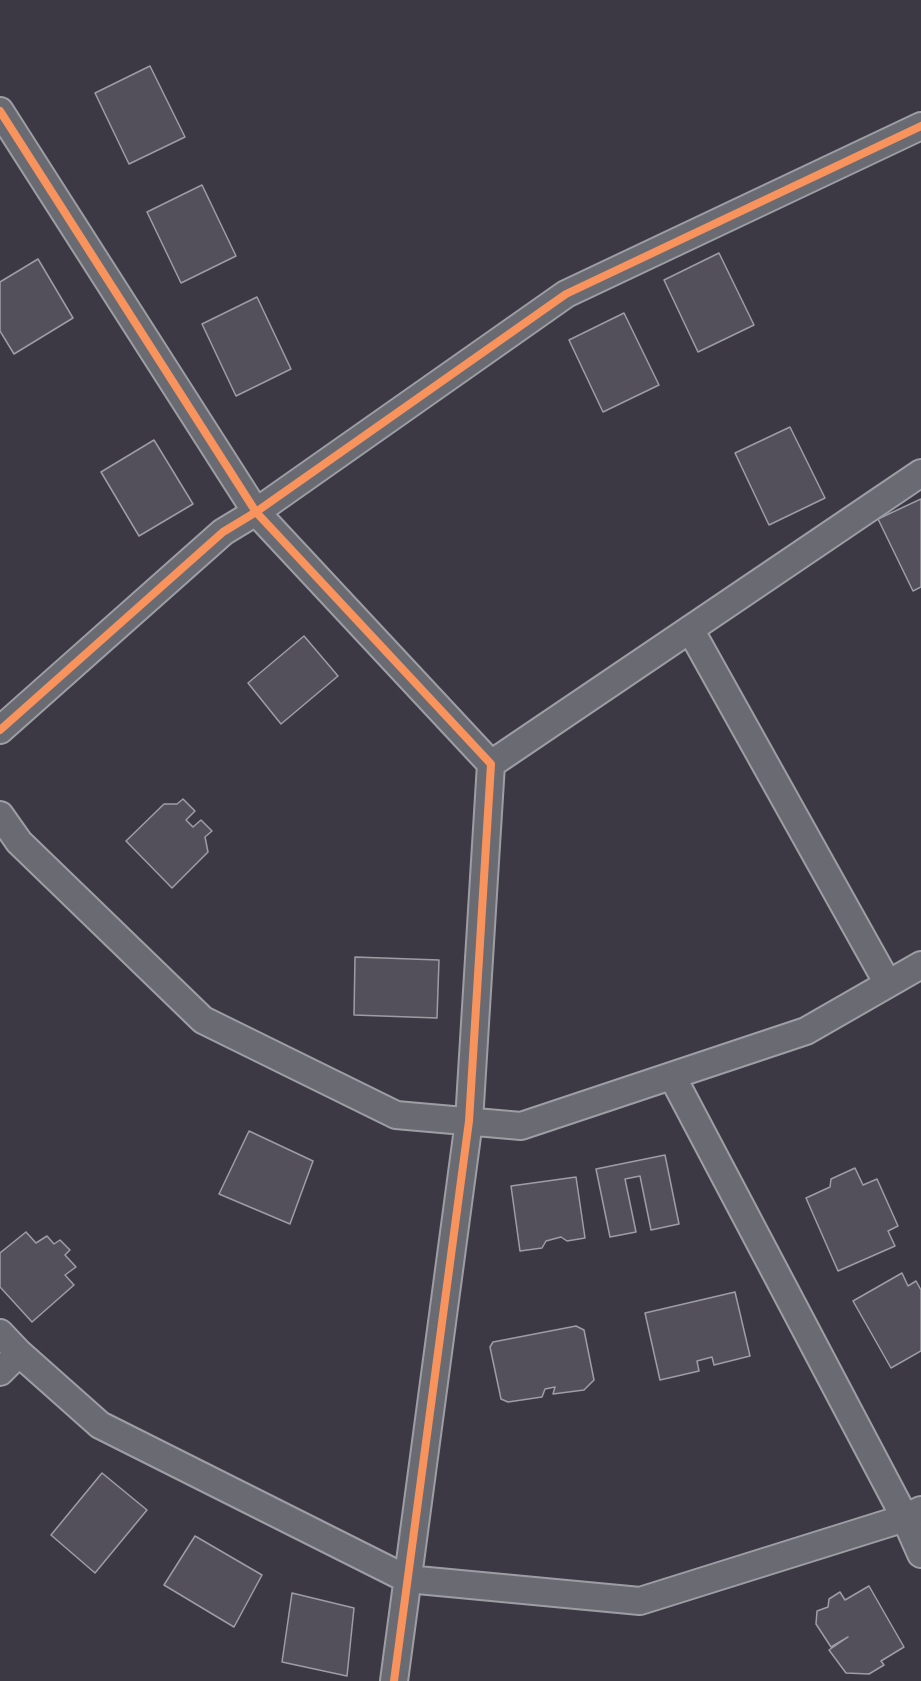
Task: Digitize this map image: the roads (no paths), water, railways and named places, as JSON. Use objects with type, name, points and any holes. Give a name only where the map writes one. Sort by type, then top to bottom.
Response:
[{"type":"street","points":[[0,111],[256,512],[491,764],[469,1121],[394,1681]]},
{"type":"street","points":[[0,730],[224,532],[256,512],[566,294],[921,126]]},
{"type":"street","points":[[491,764],[921,473]]},
{"type":"street","points":[[690,629],[888,984]]},
{"type":"street","points":[[0,815],[19,842],[203,1020],[396,1115],[521,1126],[806,1031],[921,965]]},
{"type":"street","points":[[672,1076],[913,1514],[921,1554]]},
{"type":"street","points":[[0,1333],[19,1353],[100,1425],[407,1579],[640,1601],[913,1514]]},
{"type":"street","points":[[0,1372],[19,1353]]}]
